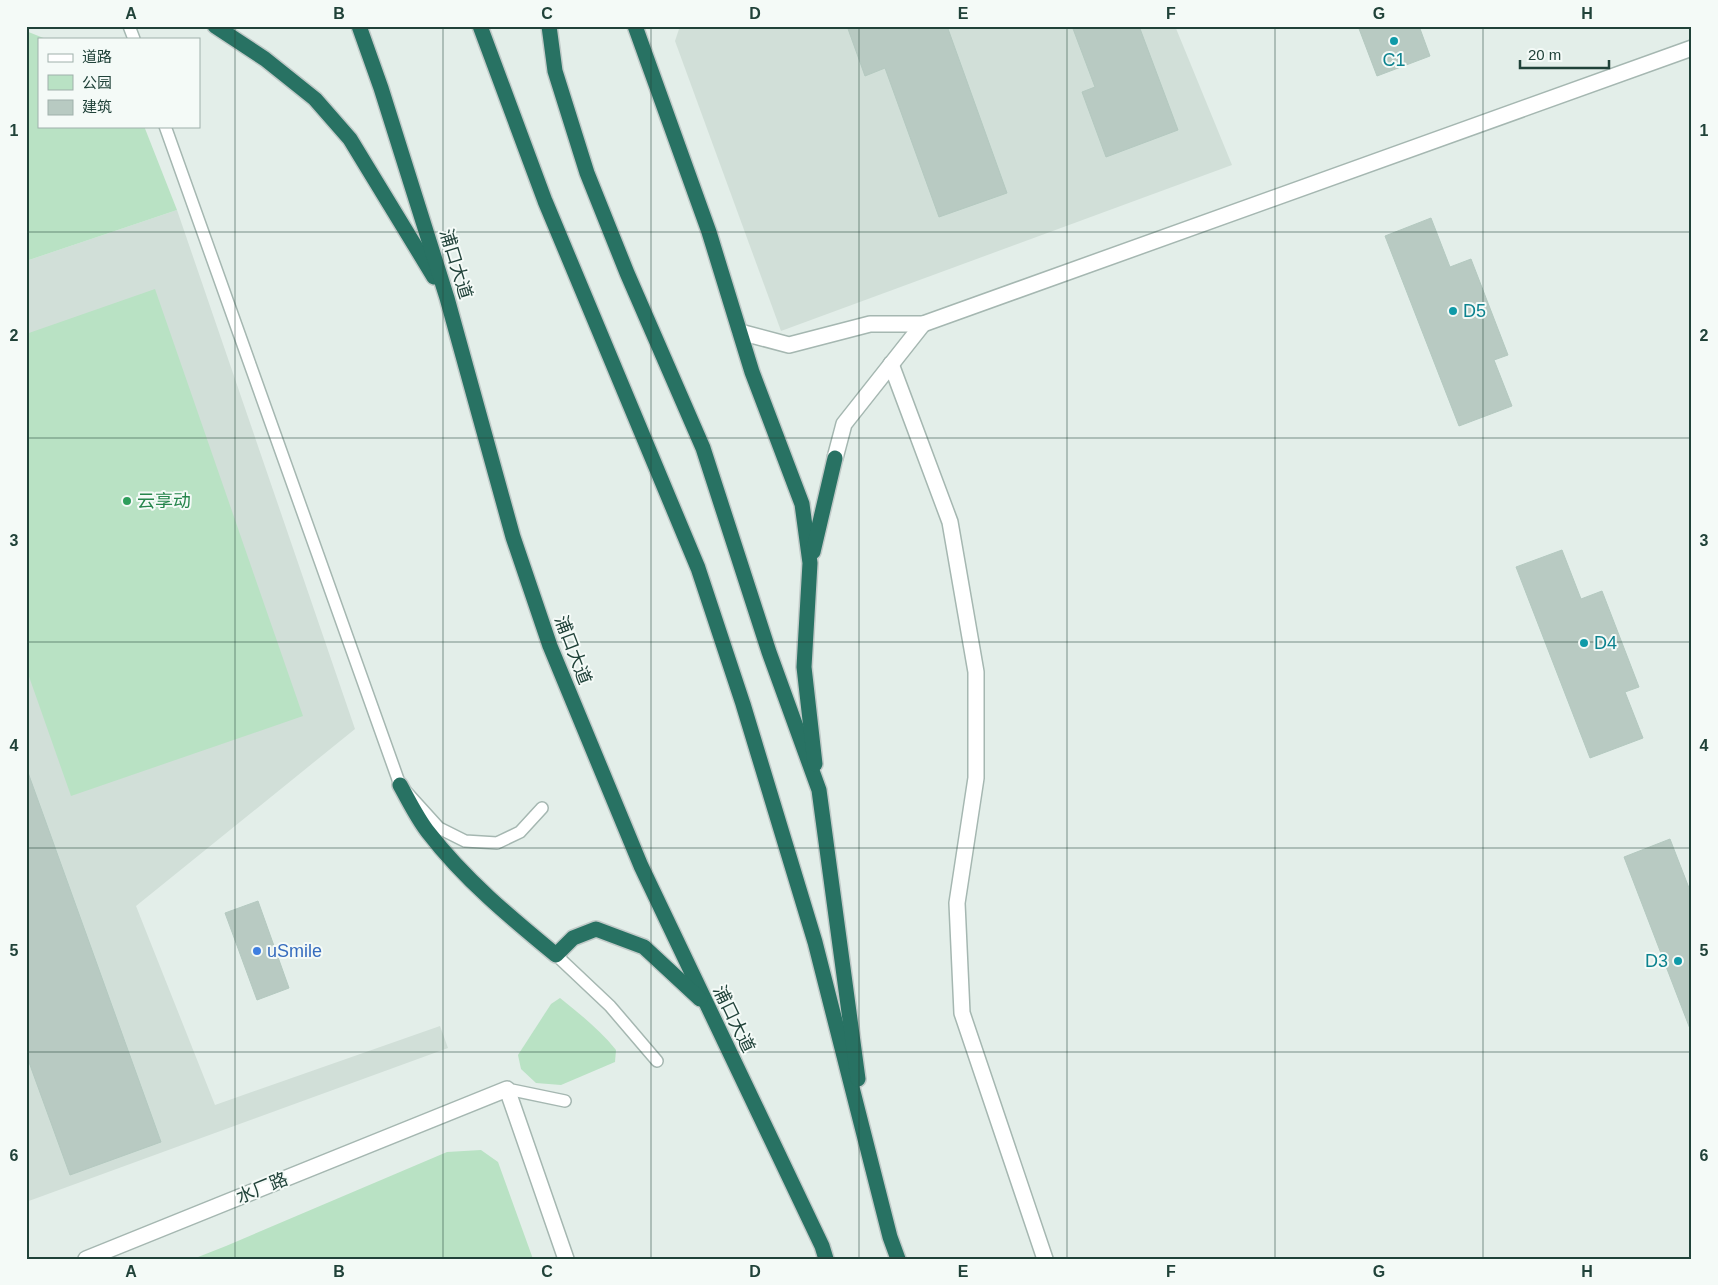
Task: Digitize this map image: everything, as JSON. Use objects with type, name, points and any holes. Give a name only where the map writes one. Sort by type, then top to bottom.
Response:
[{"type":"highway","points":[[215,26],[265,59],[315,98],[350,139],[447,298]]},
{"type":"highway","name":"浦口大道","points":[[359,26],[381,88],[447,298],[513,537],[550,646],[641,866],[706,1006],[822,1246],[826,1259]]},
{"type":"highway","points":[[480,26],[545,201],[698,568],[743,704],[815,942],[890,1237],[898,1259]]},
{"type":"highway","points":[[548,26],[555,71],[587,173],[627,273],[703,448],[770,652],[819,790]]},
{"type":"highway","points":[[635,26],[709,232],[752,372],[802,504],[810,563]]},
{"type":"highway","points":[[835,458],[810,563],[804,667],[868,1149]]},
{"type":"highway","points":[[400,785],[427,831],[464,873],[556,955],[572,938],[596,929],[644,947],[706,1006]]},
{"type":"street","points":[[740,332],[789,344],[870,324],[922,324],[1692,48]]},
{"type":"street","points":[[835,458],[844,424],[922,324]]},
{"type":"street","points":[[891,364],[950,522],[976,672],[976,778],[957,904],[962,1014],[1045,1259]]},
{"type":"street","points":[[507,1089],[566,1259]]},
{"type":"street","name":"水厂路","points":[[86,1259],[507,1089]]},
{"type":"lane","points":[[129,26],[134,38]]},
{"type":"lane","points":[[166,128],[400,785],[439,828],[465,841],[497,843],[520,832],[542,808]]},
{"type":"lane","points":[[556,955],[610,1006],[657,1061]]},
{"type":"lane","points":[[507,1089],[565,1101]]},
{"type":"shaded area","points":[[680,26],[1175,26],[1232,165],[781,331],[675,41]]},
{"type":"shaded area","points":[[177,210],[355,729],[136,906],[215,1105],[440,1026],[448,1048],[26,1202],[26,261]]},
{"type":"green space","points":[[26,31],[44,38],[38,38],[38,128],[145,128],[177,210],[26,261]]},
{"type":"green space","name":"云享动","points":[[155,289],[303,716],[71,796],[26,668],[26,334]]},
{"type":"green space","points":[[560,998],[590,1022],[610,1043],[616,1050],[615,1062],[561,1085],[536,1083],[521,1069],[518,1055],[551,1004]]},
{"type":"green space","points":[[481,1150],[498,1162],[533,1259],[193,1259],[447,1152]]},
{"type":"building","points":[[847,26],[947,26],[1007,193],[939,217],[885,68],[865,76]]},
{"type":"building","points":[[1072,26],[1139,26],[1178,130],[1106,157],[1082,92],[1095,87]]},
{"type":"building","name":"C1","points":[[1358,26],[1419,26],[1430,56],[1377,76]]},
{"type":"building","name":"D5","points":[[1431,218],[1450,267],[1471,259],[1508,355],[1494,360],[1512,406],[1459,426],[1385,236]]},
{"type":"building","name":"D4","points":[[1562,550],[1581,599],[1602,591],[1639,687],[1625,692],[1643,738],[1590,758],[1516,567]]},
{"type":"building","points":[[26,767],[161,1142],[70,1175],[26,1054]]},
{"type":"building","name":"D3","points":[[1670,839],[1689,888],[1692,887],[1692,1034],[1624,857]]},
{"type":"building","name":"uSmile","points":[[258,901],[289,988],[257,1000],[225,913]]},
{"type":"place","name":"C1","points":[[1394,41]]},
{"type":"place","name":"D5","points":[[1453,311]]},
{"type":"place","name":"云享动","points":[[127,501]]},
{"type":"place","name":"D4","points":[[1584,643]]},
{"type":"place","name":"uSmile","points":[[257,951]]},
{"type":"place","name":"D3","points":[[1678,961]]}]
